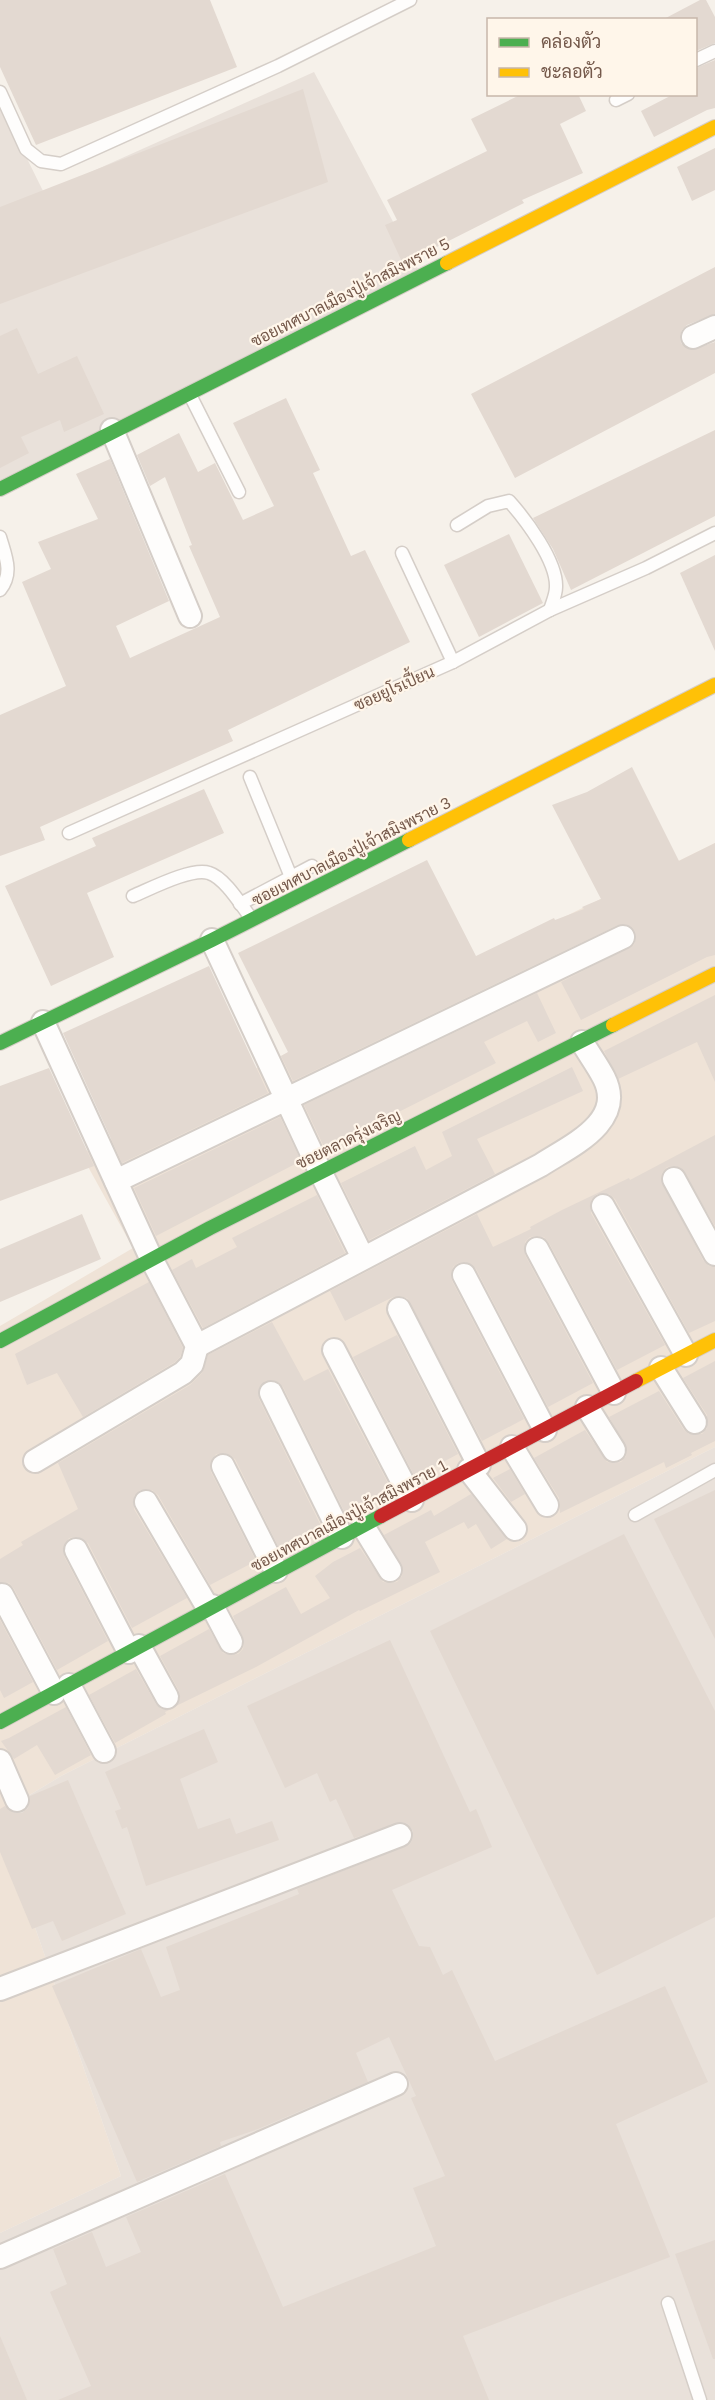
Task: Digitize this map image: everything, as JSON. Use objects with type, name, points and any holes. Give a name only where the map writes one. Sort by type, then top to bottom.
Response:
[{"type":"street","name":"ซอยเทศบาลเมืองปู่เจ้าสมิงพราย 5","points":[[0,489],[112,430],[715,127]]},
{"type":"street","points":[[693,337],[715,327]]},
{"type":"street","points":[[112,430],[190,616]]},
{"type":"street","name":"ซอยเทศบาลเมืองปู่เจ้าสมิงพราย 3","points":[[0,1042],[213,940],[715,685]]},
{"type":"street","points":[[116,1181],[623,937]]},
{"type":"street","points":[[213,940],[286,1099],[363,1258]]},
{"type":"street","name":"ซอยตลาดรุ่งเจริญ","points":[[0,1341],[152,1258],[320,1171],[715,974]]},
{"type":"street","points":[[35,1461],[183,1373],[192,1364],[197,1346],[152,1258],[43,1022]]},
{"type":"street","points":[[197,1346],[541,1165],[594,1131],[608,1110],[608,1094],[605,1080],[582,1042]]},
{"type":"street","points":[[674,1179],[715,1254]]},
{"type":"street","points":[[603,1206],[686,1355]]},
{"type":"street","points":[[537,1249],[614,1393]]},
{"type":"street","points":[[464,1275],[545,1430]]},
{"type":"street","points":[[399,1309],[474,1467],[514,1529]]},
{"type":"street","name":"ซอยเทศบาลเมืองปู่เจ้าสมิงพราย 1","points":[[0,1722],[276,1571],[715,1340]]},
{"type":"street","points":[[334,1350],[412,1500]]},
{"type":"street","points":[[662,1368],[696,1422]]},
{"type":"street","points":[[272,1394],[342,1537]]},
{"type":"street","points":[[587,1407],[614,1450]]},
{"type":"street","points":[[512,1447],[547,1505]]},
{"type":"street","points":[[223,1466],[276,1571]]},
{"type":"street","points":[[146,1502],[231,1642]]},
{"type":"street","points":[[363,1526],[390,1569]]},
{"type":"street","points":[[76,1550],[134,1649],[166,1697]]},
{"type":"street","points":[[2,1595],[104,1751]]},
{"type":"street","points":[[0,1761],[17,1800]]},
{"type":"street","points":[[0,1989],[400,1835]]},
{"type":"street","points":[[0,2257],[396,2084]]},
{"type":"lane","points":[[0,92],[26,149],[41,161],[61,164],[278,66],[410,0]]},
{"type":"lane","points":[[697,60],[715,51]]},
{"type":"lane","points":[[188,392],[239,492]]},
{"type":"lane","points":[[457,525],[488,506],[509,501],[523,516],[550,561],[556,587],[550,610]]},
{"type":"lane","name":"ซอยยูโรเปี้ยน","points":[[69,833],[453,662],[550,610],[646,568],[715,533]]},
{"type":"lane","points":[[0,537],[9,569],[6,582],[0,590]]},
{"type":"lane","points":[[402,553],[453,662]]},
{"type":"lane","points":[[250,777],[291,877]]},
{"type":"lane","points":[[240,904],[312,866]]},
{"type":"lane","points":[[133,896],[194,872],[210,873],[227,887],[252,920]]},
{"type":"lane","points":[[635,1515],[715,1470]]},
{"type":"lane","points":[[668,2303],[700,2400]]},
{"type":"shaded area","points":[[314,72],[418,269],[0,480],[0,104],[44,193]]},
{"type":"shaded area","points":[[715,843],[715,1447],[61,1776],[0,1813],[0,1326],[133,1248],[81,1154]]},
{"type":"shaded area","points":[[715,1447],[715,2400],[0,2400],[0,2233],[121,2176],[0,1826],[0,1813],[61,1776]]},
{"type":"shaded area","points":[[0,1826],[121,2176],[0,2233]]},
{"type":"building","points":[[0,0],[210,0],[237,67],[36,145],[0,67]]},
{"type":"building","points":[[700,0],[706,0],[715,17],[715,43],[697,51],[697,18],[666,18]]},
{"type":"building","points":[[715,60],[715,108],[654,137],[641,111],[670,96],[697,96],[697,68]]},
{"type":"building","points":[[303,89],[328,182],[0,304],[0,207]]},
{"type":"building","points":[[518,96],[579,96],[586,111],[560,124],[583,173],[522,200],[524,203],[403,264],[385,225],[397,220],[387,200],[487,151],[471,119]]},
{"type":"building","points":[[715,148],[715,190],[692,201],[677,167]]},
{"type":"building","points":[[715,267],[715,314],[687,325],[680,336],[681,343],[691,350],[715,342],[715,373],[515,478],[471,394]]},
{"type":"building","points":[[17,328],[38,374],[77,356],[104,414],[64,432],[60,420],[21,437],[29,453],[0,468],[0,336]]},
{"type":"building","points":[[286,398],[320,470],[313,473],[351,556],[365,550],[410,642],[228,730],[233,741],[40,827],[45,840],[0,856],[0,715],[66,686],[22,582],[51,569],[38,542],[98,519],[76,474],[110,459],[169,601],[116,626],[130,658],[220,617],[189,546],[192,545],[165,477],[150,486],[137,455],[179,433],[198,472],[215,463],[243,520],[274,506],[233,423]]},
{"type":"building","points":[[715,430],[715,516],[571,590],[553,549],[533,518]]},
{"type":"building","points":[[509,534],[543,603],[479,637],[444,565]]},
{"type":"building","points":[[715,555],[715,651],[680,573]]},
{"type":"building","points":[[632,767],[679,861],[715,843],[715,955],[581,1020],[561,982],[634,945],[635,931],[625,924],[618,925],[293,1081],[281,1056],[288,1052],[238,953],[427,860],[476,956],[554,918],[555,920],[584,909],[582,907],[601,899],[552,805],[587,792]]},
{"type":"building","points":[[204,789],[224,833],[87,893],[114,957],[51,986],[5,886],[96,846],[92,838]]},
{"type":"building","points":[[209,966],[268,1093],[122,1163],[63,1033]]},
{"type":"building","points":[[537,993],[556,1033],[538,1042],[527,1021],[484,1042],[496,1063],[325,1149],[304,1105]]},
{"type":"building","points":[[715,995],[715,1082],[697,1042],[618,1079],[604,1051]]},
{"type":"building","points":[[572,1067],[583,1091],[477,1139],[495,1174],[369,1240],[341,1183],[415,1146],[426,1170],[452,1156],[442,1132]]},
{"type":"building","points":[[49,1068],[94,1166],[0,1201],[0,1086]]},
{"type":"building","points":[[280,1117],[301,1161],[156,1236],[134,1188]]},
{"type":"building","points":[[715,1135],[715,1226],[681,1168],[667,1167],[661,1179],[703,1260],[709,1266],[715,1267],[715,1321],[689,1333],[615,1199],[609,1194],[597,1194],[591,1200],[591,1213],[665,1345],[617,1370],[549,1243],[544,1237],[537,1236],[530,1237],[525,1242],[525,1255],[593,1383],[548,1407],[476,1269],[465,1262],[453,1267],[452,1281],[524,1419],[482,1441],[407,1298],[393,1297],[345,1321],[330,1291],[477,1214],[493,1247],[531,1229],[530,1227],[562,1210],[629,1178],[630,1180]]},
{"type":"building","points":[[317,1195],[345,1253],[203,1328],[172,1270],[192,1259],[196,1268],[237,1247],[232,1238]]},
{"type":"building","points":[[82,1214],[101,1259],[0,1302],[0,1249]]},
{"type":"building","points":[[149,1282],[183,1348],[180,1357],[175,1362],[83,1417],[57,1373],[27,1385],[15,1354]]},
{"type":"building","points":[[272,1322],[304,1381],[328,1369],[391,1489],[345,1513],[283,1387],[272,1380],[265,1381],[258,1392],[259,1399],[321,1526],[279,1548],[235,1459],[224,1453],[216,1454],[210,1465],[211,1472],[256,1561],[210,1585],[158,1495],[152,1490],[140,1490],[134,1496],[134,1509],[187,1598],[132,1628],[88,1543],[77,1537],[69,1538],[63,1549],[64,1556],[108,1641],[57,1670],[14,1589],[9,1583],[0,1582],[0,1559],[23,1545],[21,1542],[78,1509],[58,1463],[190,1385],[202,1373],[208,1355]]},
{"type":"building","points":[[397,1335],[458,1454],[415,1477],[353,1357]]},
{"type":"building","points":[[715,1361],[715,1441],[666,1468],[664,1462],[560,1513],[559,1498],[534,1458],[585,1430],[607,1462],[621,1462],[626,1456],[627,1449],[609,1417],[659,1391],[684,1430],[689,1434],[702,1434],[707,1428],[707,1415],[683,1378]]},
{"type":"building","points":[[510,1469],[525,1494],[511,1502],[493,1478]]},
{"type":"building","points":[[715,1490],[715,1639],[654,1519]]},
{"type":"building","points":[[471,1494],[507,1539],[491,1549],[476,1524],[468,1529],[464,1522],[425,1542],[440,1572],[359,1610],[256,1667],[176,1706],[180,1698],[179,1691],[160,1656],[209,1629],[223,1653],[238,1654],[243,1649],[244,1642],[233,1616],[286,1587],[301,1614],[330,1598],[315,1576],[333,1562],[360,1548],[383,1582],[397,1582],[402,1576],[403,1569],[384,1535],[431,1510],[434,1516]]},
{"type":"building","points":[[624,1534],[715,1711],[715,1917],[597,1975],[430,1631]]},
{"type":"building","points":[[0,1620],[33,1682],[4,1698],[0,1690]]},
{"type":"building","points":[[390,1640],[470,1812],[476,1809],[492,1847],[392,1890],[419,1946],[430,1947],[443,1975],[452,1970],[495,2061],[665,1986],[708,2082],[616,2124],[670,2257],[463,2336],[489,2400],[58,2400],[91,2386],[50,2292],[67,2284],[53,2249],[92,2232],[106,2267],[141,2252],[126,2217],[225,2174],[283,2307],[436,2246],[413,2188],[445,2176],[411,2098],[416,2096],[389,2037],[356,2053],[368,2082],[258,2129],[220,2142],[221,2146],[137,2182],[52,1986],[141,1949],[161,1997],[180,1990],[166,1947],[299,1894],[297,1889],[410,1844],[413,1831],[408,1824],[402,1822],[354,1838],[336,1799],[330,1802],[317,1773],[285,1788],[247,1706]]},
{"type":"building","points":[[136,1669],[156,1704],[161,1709],[169,1710],[165,1712],[166,1714],[115,1743],[89,1695]]},
{"type":"building","points":[[66,1707],[91,1755],[55,1775],[37,1745],[14,1759],[1,1741]]},
{"type":"building","points":[[204,1729],[218,1762],[180,1779],[198,1829],[230,1818],[236,1834],[272,1821],[279,1840],[146,1886],[127,1827],[122,1829],[115,1811],[121,1809],[105,1772]]},
{"type":"building","points":[[68,1780],[126,1914],[62,1941],[53,1921],[32,1929],[0,1852],[0,1809],[5,1806],[15,1813],[22,1813],[28,1808],[30,1796]]},
{"type":"building","points":[[715,2240],[715,2359],[713,2359],[675,2254]]},
{"type":"building","points":[[0,2336],[27,2400],[0,2400]]},
{"type":"traffic: fast","points":[[0,489],[447,263]]},
{"type":"traffic: fast","points":[[0,1043],[212,940],[409,840]]},
{"type":"traffic: fast","points":[[0,1341],[210,1228],[613,1025]]},
{"type":"traffic: fast","points":[[0,1722],[381,1516]]},
{"type":"traffic: slow","points":[[447,263],[715,127]]},
{"type":"traffic: slow","points":[[409,840],[715,685]]},
{"type":"traffic: slow","points":[[613,1025],[715,974]]},
{"type":"traffic: slow","points":[[636,1381],[715,1340]]},
{"type":"traffic: jam","points":[[381,1516],[636,1381]]}]
